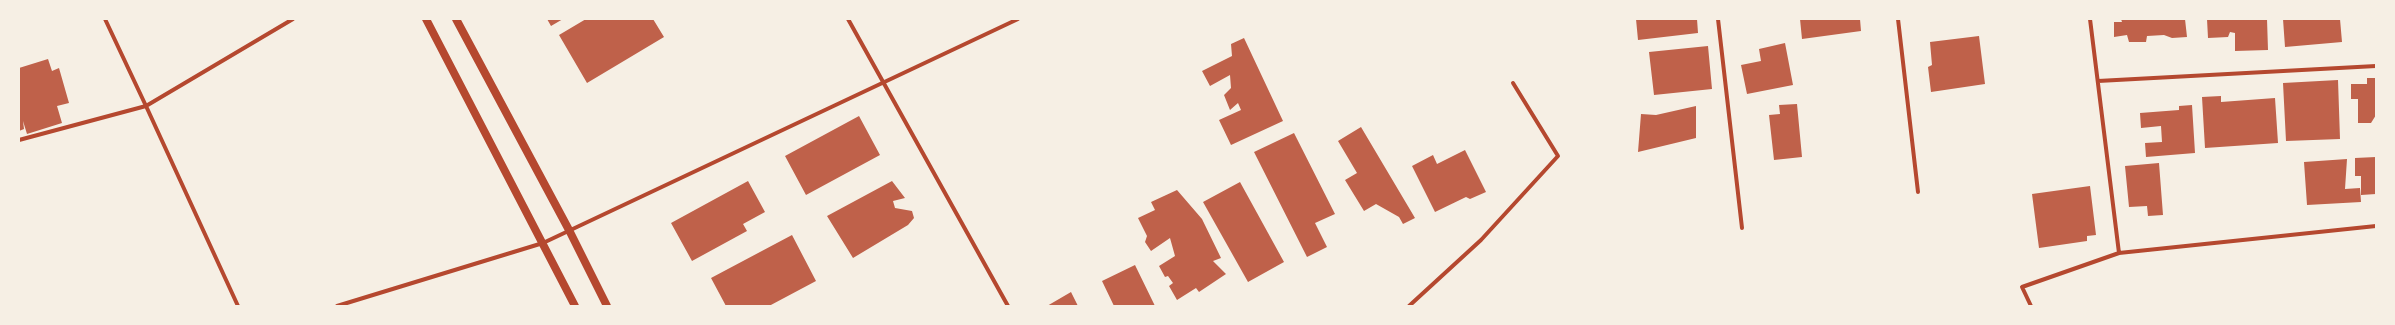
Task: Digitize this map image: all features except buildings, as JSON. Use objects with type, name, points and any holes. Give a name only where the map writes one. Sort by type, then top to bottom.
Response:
[{"type":"main road","points":[[426,19],[575,306]]},
{"type":"main road","points":[[456,19],[569,230],[606,306]]},
{"type":"street","points":[[105,19],[238,306]]},
{"type":"street","points":[[19,140],[146,106],[293,19]]},
{"type":"street","points":[[848,19],[1008,306]]},
{"type":"street","points":[[337,306],[543,243],[1018,19]]},
{"type":"street","points":[[1718,19],[1742,228]]},
{"type":"street","points":[[1898,19],[1918,192]]},
{"type":"street","points":[[2090,19],[2119,253]]},
{"type":"street","points":[[2098,81],[2376,66]]},
{"type":"street","points":[[1409,306],[1481,240],[1558,156],[1513,82]]},
{"type":"street","points":[[2031,306],[2022,287],[2119,253],[2376,226]]}]
